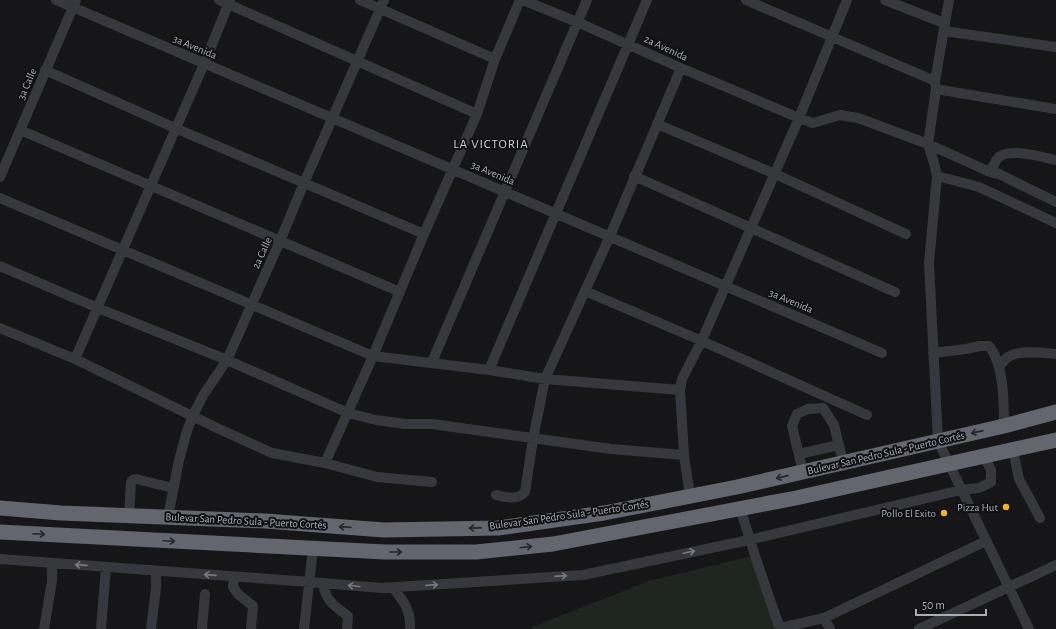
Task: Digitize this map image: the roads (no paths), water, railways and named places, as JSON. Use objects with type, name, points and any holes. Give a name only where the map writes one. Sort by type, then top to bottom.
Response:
[{"type":"highway","name":"Bulevar San Pedro Sula - Puerto Cortés","points":[[0,508],[61,514],[265,521],[384,530],[498,528],[604,513],[738,487],[1004,426],[1056,412]]},
{"type":"highway","name":"Bulevar San Pedro Sula - Puerto Cortés","points":[[0,532],[386,552],[476,552],[553,544],[803,496],[1056,440]]},
{"type":"street","name":"3a Avenida","points":[[56,0],[75,4],[204,64],[882,353]]},
{"type":"street","points":[[360,0],[383,4],[495,59]]},
{"type":"street","points":[[325,463],[373,356],[424,234],[478,114],[495,59],[520,0]]},
{"type":"street","name":"2a Avenida","points":[[523,0],[799,118],[813,123],[840,115],[858,118],[928,144],[990,172],[999,174],[1056,202]]},
{"type":"street","points":[[432,362],[587,0]]},
{"type":"street","points":[[489,370],[647,0]]},
{"type":"street","points":[[746,0],[959,94],[1056,108]]},
{"type":"street","points":[[690,496],[684,456],[680,390],[682,379],[702,341],[799,118],[847,0]]},
{"type":"street","points":[[885,0],[944,27],[1056,47]]},
{"type":"street","points":[[949,0],[928,144],[937,176],[929,263],[938,440],[948,464],[1029,629]]},
{"type":"street","points":[[75,359],[204,64],[226,1],[478,114]]},
{"type":"street","name":"3a Calle","points":[[0,177],[45,70],[75,4]]},
{"type":"street","name":"2a Calle","points":[[168,517],[173,488],[187,431],[193,415],[204,394],[227,360],[383,4]]},
{"type":"street","points":[[496,495],[510,498],[518,497],[525,492],[533,439],[545,379],[610,236],[634,176],[681,68]]},
{"type":"street","points":[[45,70],[175,128],[424,234]]},
{"type":"street","points":[[657,124],[774,173],[906,234]]},
{"type":"street","points":[[20,130],[400,292]]},
{"type":"street","points":[[990,172],[1002,154],[1014,153],[1056,160]]},
{"type":"street","points":[[634,176],[895,292]]},
{"type":"street","points":[[937,176],[979,187],[1055,222]]},
{"type":"street","points":[[0,198],[373,356],[432,362],[545,379],[680,390]]},
{"type":"street","points":[[0,266],[348,412],[376,420],[405,424],[432,424],[611,449],[684,456]]},
{"type":"street","points":[[585,291],[702,341],[866,415]]},
{"type":"street","points":[[0,328],[75,359],[272,453],[325,463],[377,477],[432,482]]},
{"type":"street","points":[[933,353],[980,346],[990,346],[994,352],[999,367],[1004,426]]},
{"type":"street","points":[[999,367],[1005,359],[1012,354],[1023,352],[1056,354]]},
{"type":"street","points":[[803,472],[792,426],[797,414],[808,408],[823,408],[834,425],[843,462]]},
{"type":"street","points":[[799,454],[839,445]]},
{"type":"street","points":[[1013,450],[1020,478],[1040,518]]},
{"type":"street","points":[[0,559],[381,588],[583,575],[749,540],[961,490],[979,488],[991,482],[991,470],[984,456]]},
{"type":"street","points":[[129,516],[133,480],[136,479],[173,488]]},
{"type":"street","points":[[0,508],[0,518]]},
{"type":"street","points":[[740,508],[749,540],[780,629],[824,618],[986,541]]},
{"type":"street","points":[[304,629],[313,548]]},
{"type":"street","points":[[44,629],[52,581],[52,563]]},
{"type":"street","points":[[919,629],[1056,565]]},
{"type":"street","points":[[101,629],[106,567]]},
{"type":"street","points":[[151,629],[156,588],[156,571]]},
{"type":"street","points":[[234,577],[233,587],[238,594],[253,606],[251,629]]},
{"type":"street","points":[[323,583],[324,592],[329,601],[348,616],[347,629]]},
{"type":"street","points":[[393,588],[403,599],[411,617],[410,629]]},
{"type":"street","points":[[202,629],[205,594]]},
{"type":"street","points":[[824,618],[830,629]]},
{"type":"place","name":"Pizza Hut","points":[[1006,507]]},
{"type":"place","name":"Pollo El Exito","points":[[944,513]]},
{"type":"district","name":"LA VICTORIA","points":[[491,144]]}]
